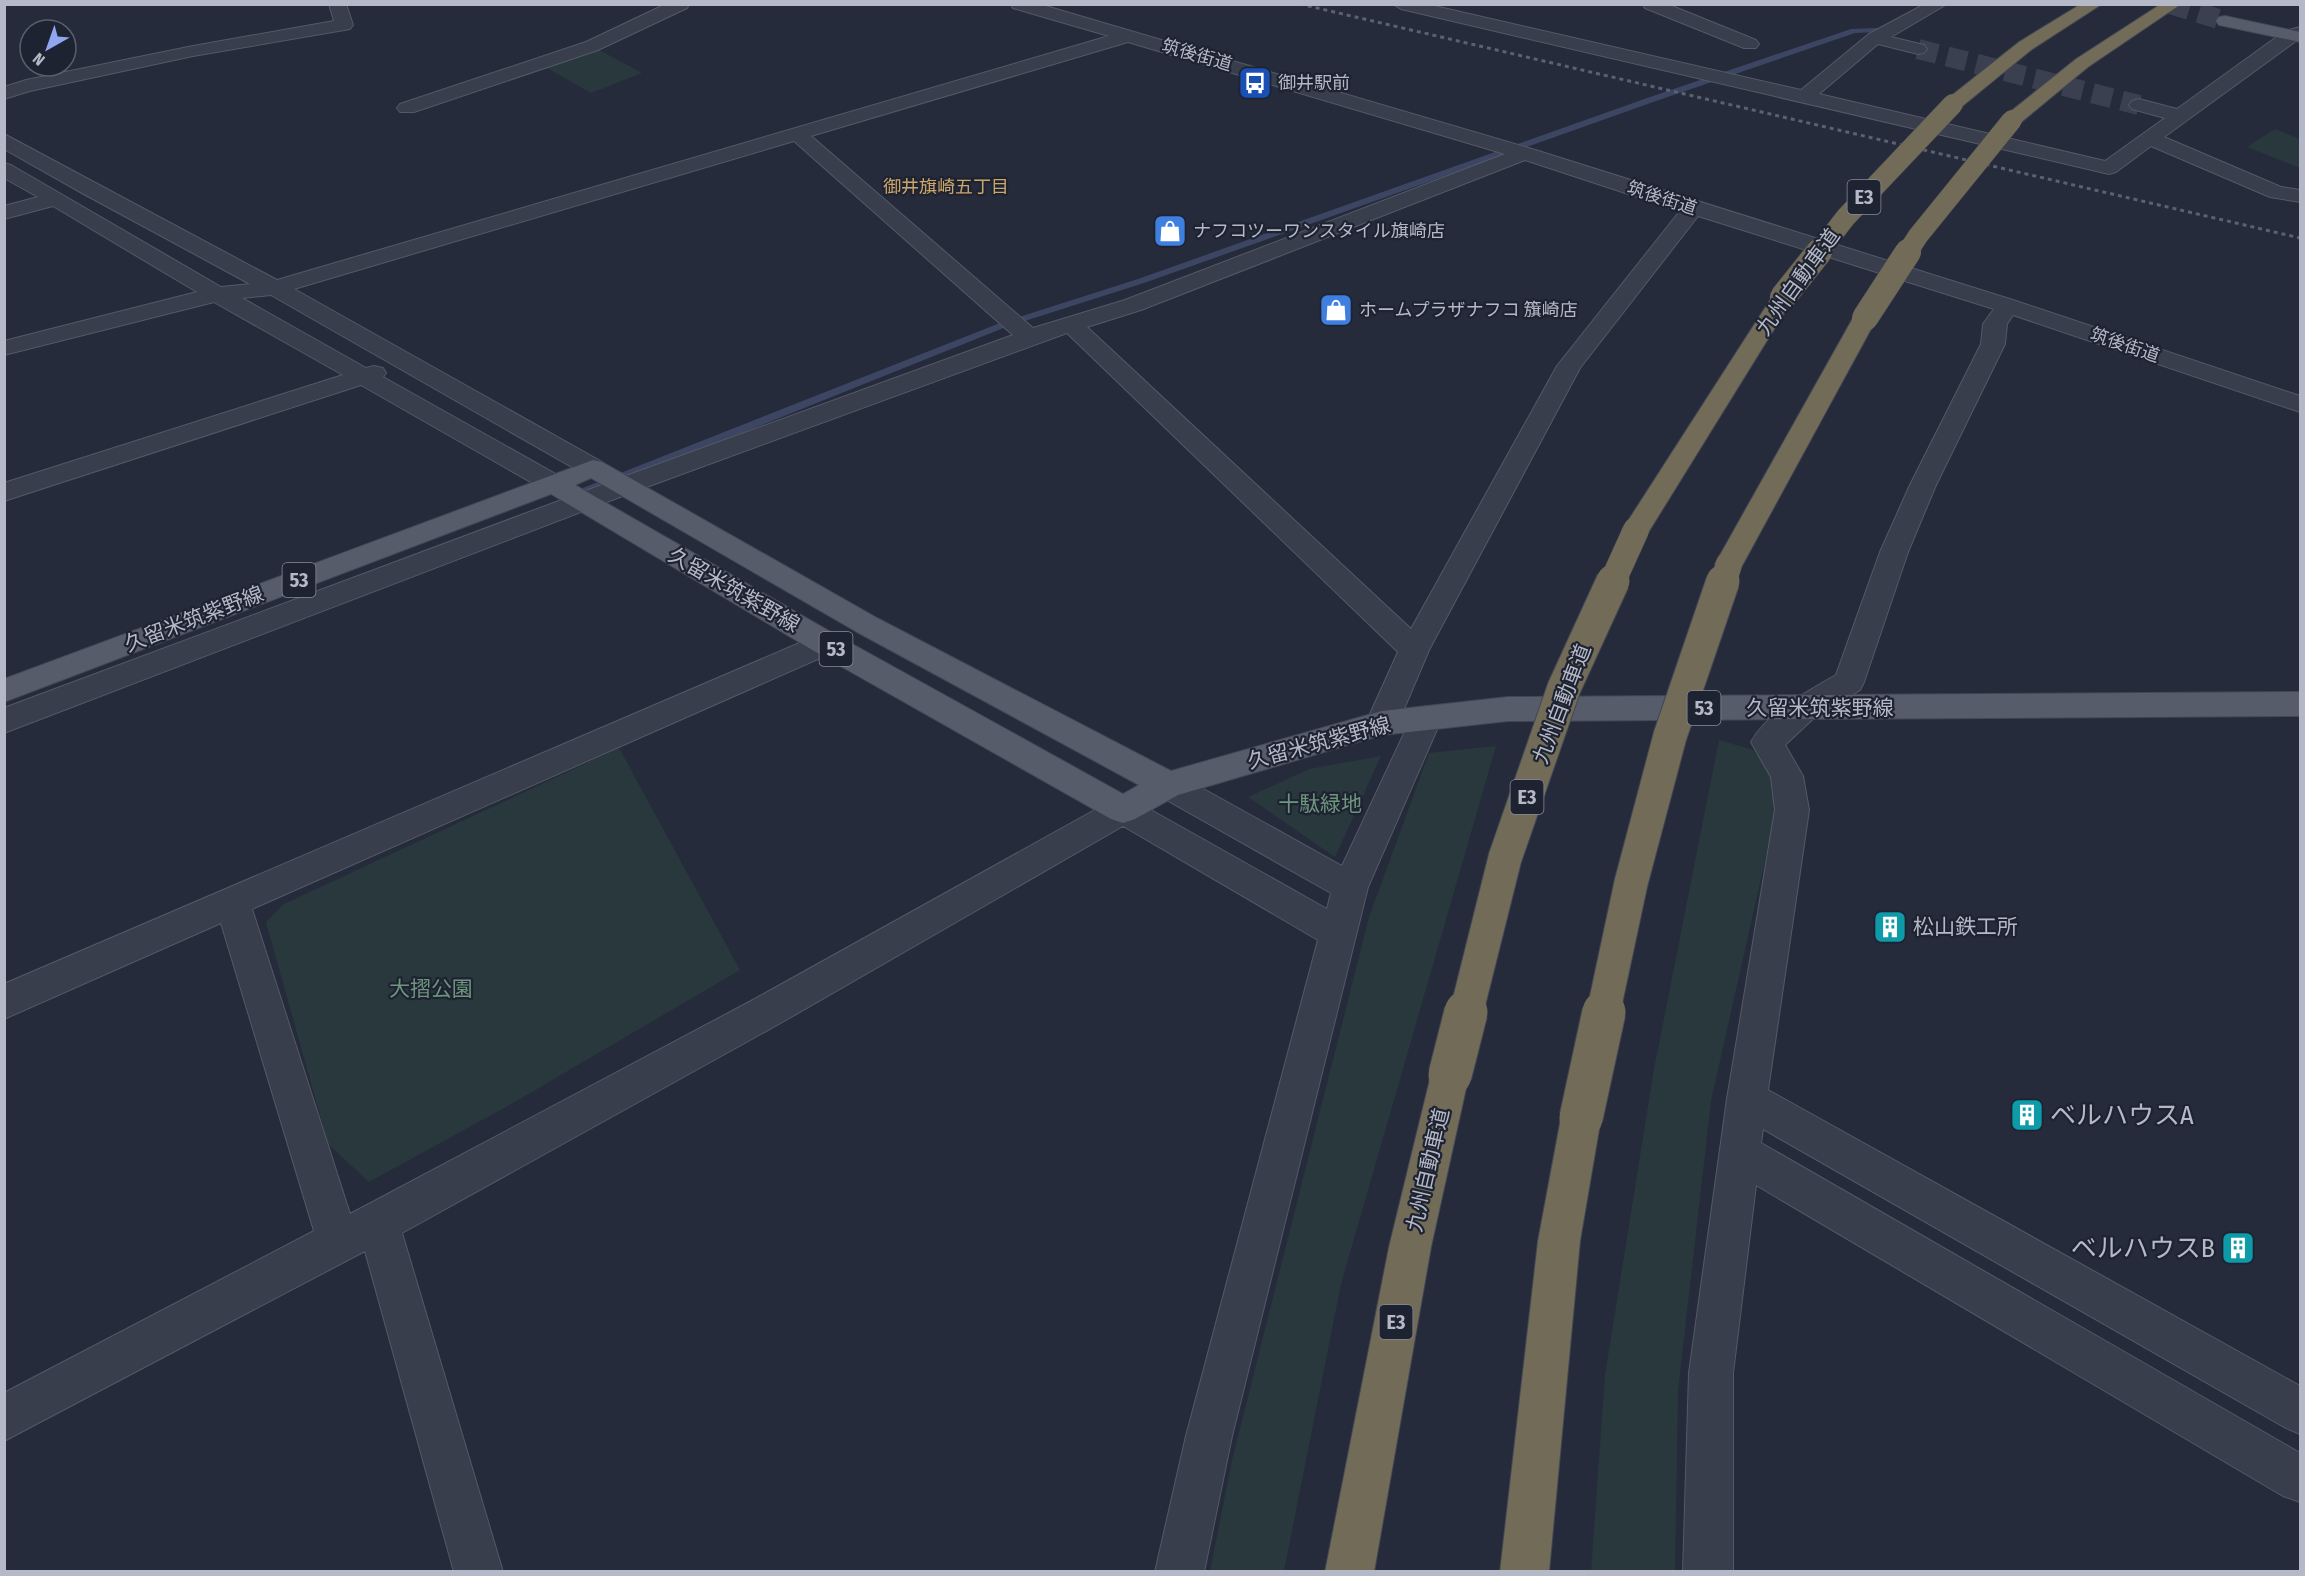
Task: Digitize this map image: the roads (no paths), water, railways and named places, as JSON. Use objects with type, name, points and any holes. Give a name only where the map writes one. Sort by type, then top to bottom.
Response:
[{"type":"highway","name":"九州自動車道","points":[[1349,1572],[1410,1246],[1450,1075],[1505,858],[1564,688],[1636,530],[1783,297],[1846,216],[1953,104],[2025,46],[2094,4]]},
{"type":"highway","points":[[1524,1572],[1558,1241],[1581,1118],[1631,883],[1670,736],[1730,564],[1864,318],[1918,236],[2012,120],[2082,63],[2173,4]]},
{"type":"highway","points":[[1543,1572],[1558,1241]]},
{"type":"main road","points":[[2225,21],[2297,35]]},
{"type":"main road","name":"久留米筑紫野線","points":[[4,691],[593,468],[867,625],[1168,785]]},
{"type":"main road","name":"久留米筑紫野線","points":[[552,483],[825,643],[1124,810],[1168,785],[1382,723],[1508,709],[2301,704]]},
{"type":"street","points":[[4,93],[26,86],[193,51],[344,25],[337,4]]},
{"type":"street","points":[[407,108],[592,46],[681,4]]},
{"type":"street","name":"筑後街道","points":[[1019,4],[1524,153],[2008,306],[2301,404]]},
{"type":"street","points":[[1401,4],[2109,168],[2179,116],[2297,35]]},
{"type":"street","points":[[1651,4],[1750,44]]},
{"type":"street","points":[[1805,96],[1875,38],[1939,4]]},
{"type":"street","points":[[4,348],[217,294],[275,288],[1129,36]]},
{"type":"street","points":[[1875,38],[1918,50]]},
{"type":"street","points":[[2139,105],[2179,116]]},
{"type":"street","points":[[796,134],[1029,337]]},
{"type":"street","points":[[2149,138],[2277,193],[2301,196]]},
{"type":"street","points":[[4,140],[88,189],[275,288],[593,468]]},
{"type":"street","points":[[4,721],[624,486],[1029,337],[1133,305],[1524,153]]},
{"type":"street","points":[[4,169],[217,294],[552,483]]},
{"type":"street","points":[[4,213],[56,199]]},
{"type":"street","points":[[1382,723],[1414,650],[1569,366],[1693,208]]},
{"type":"street","points":[[1708,1572],[1711,1372],[1747,1099],[1792,810],[1787,776],[1767,742],[1805,708],[1849,682],[1894,552],[1923,486],[1993,344],[1995,324],[2008,306]]},
{"type":"street","points":[[1071,324],[1414,650]]},
{"type":"street","points":[[4,492],[363,377],[404,361]]},
{"type":"street","points":[[4,1002],[825,643]]},
{"type":"street","points":[[1179,1572],[1209,1436],[1350,887],[1426,718]]},
{"type":"street","points":[[1168,785],[1350,887]]},
{"type":"street","points":[[4,1418],[338,1241],[378,1223],[764,1013],[1124,810],[1337,933]]},
{"type":"street","points":[[232,904],[338,1241]]},
{"type":"street","points":[[1747,1099],[2301,1412]]},
{"type":"street","points":[[1740,1153],[2301,1479]]},
{"type":"street","points":[[378,1223],[479,1572]]},
{"type":"waterway","points":[[569,498],[1003,325],[1141,281],[1653,99],[1854,31],[1877,30]]},
{"type":"tunnel","points":[[2170,4],[2225,21]]},
{"type":"tunnel","points":[[1918,49],[2139,105]]},
{"type":"railway","points":[[1300,4],[2300,238]]},
{"type":"place","name":"御井駅前","points":[[1255,83]]},
{"type":"place","name":"ナフコツーワンスタイル旗崎店","points":[[1170,231]]},
{"type":"place","name":"ホームプラザナフコ 籏崎店","points":[[1336,310]]},
{"type":"place","name":"松山鉄工所","points":[[1890,927]]},
{"type":"place","name":"ベルハウスA","points":[[2027,1115]]},
{"type":"place","name":"ベルハウスB","points":[[2238,1248]]},
{"type":"district","name":"御井旗崎五丁目","points":[[946,187]]},
{"type":"park label","name":"十駄緑地","points":[[1320,804]]},
{"type":"park label","name":"大摺公園","points":[[431,989]]}]
